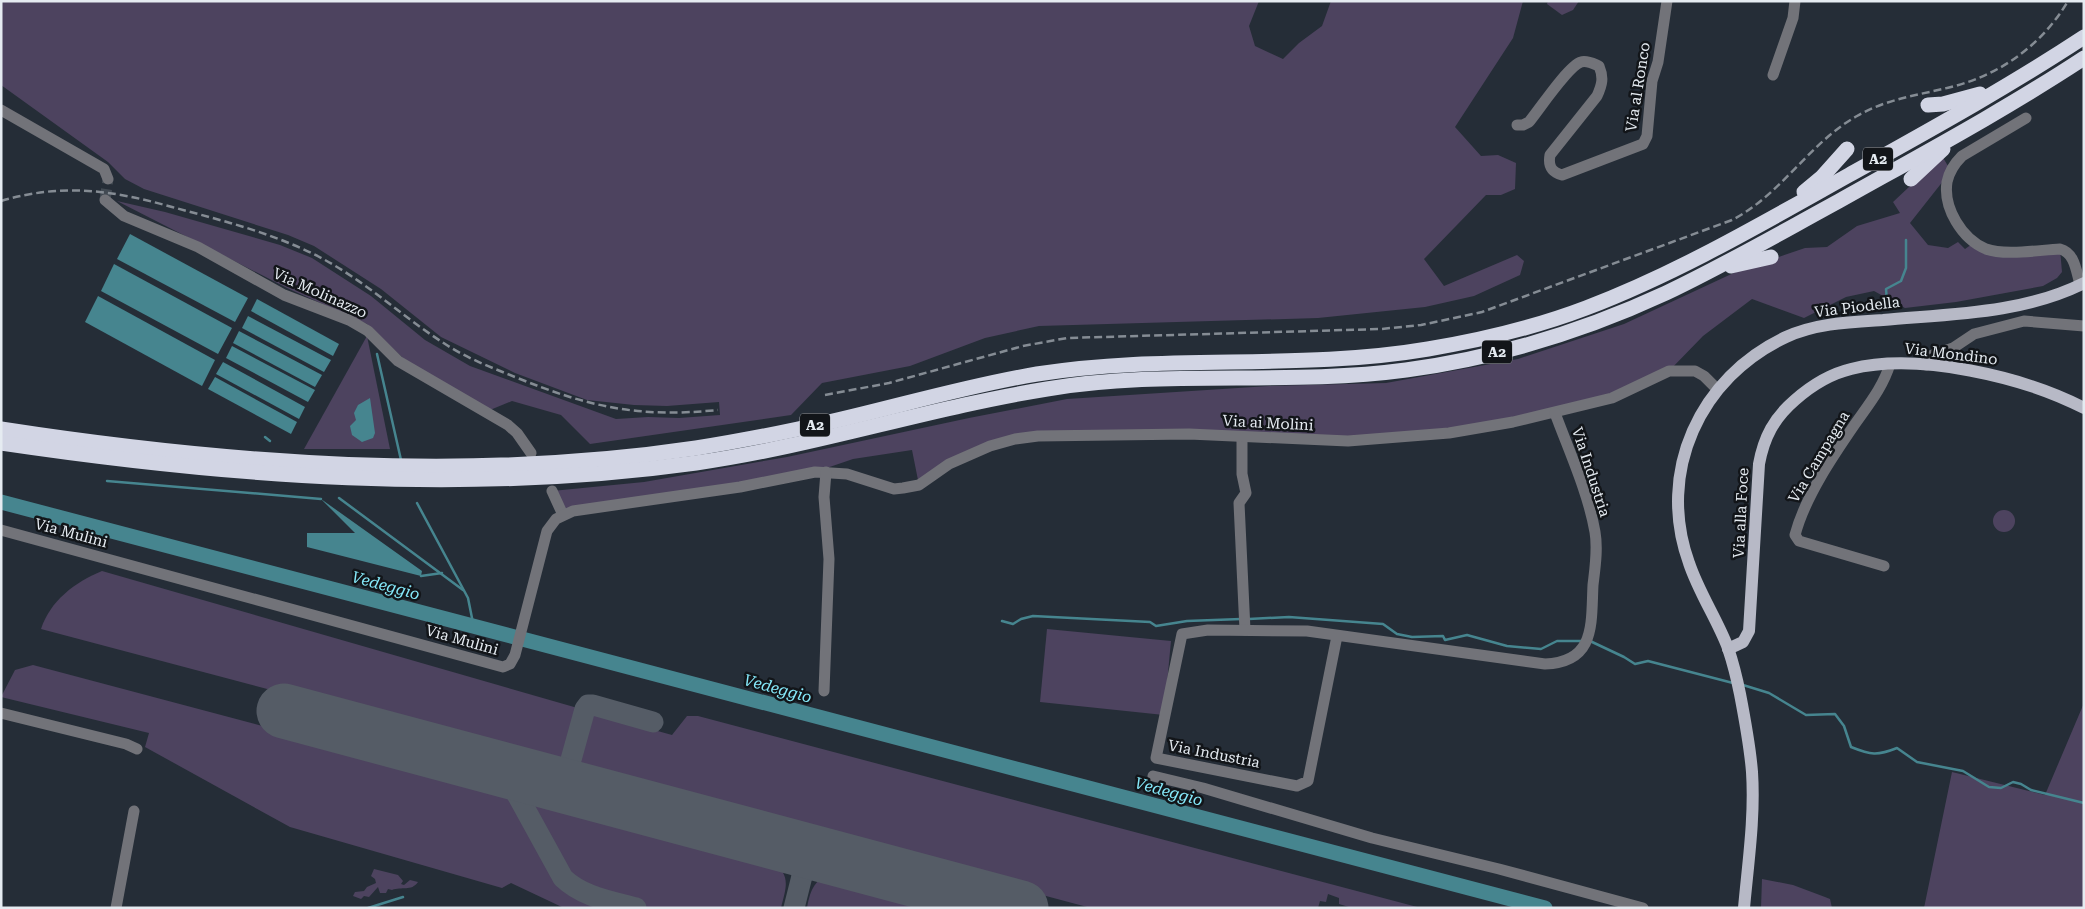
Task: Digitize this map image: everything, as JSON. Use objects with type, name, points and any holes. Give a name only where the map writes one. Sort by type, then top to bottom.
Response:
[{"type":"highway","name":"A2","points":[[1,429],[193,453],[376,465],[510,464],[640,455],[779,433],[972,387],[1064,370],[1155,363],[1328,360],[1407,352],[1466,342],[1528,327],[1582,310],[1674,270],[1757,226],[1999,89],[2084,37]]},
{"type":"highway","name":"A2","points":[[1,443],[128,460],[292,475],[445,480],[553,477],[641,470],[741,456],[829,438],[992,399],[1061,386],[1152,379],[1351,376],[1466,360],[1556,336],[1632,308],[1707,273],[1974,124],[2084,58]]},
{"type":"highway","name":"A2","points":[[1928,104],[1943,104],[1999,89]]},
{"type":"highway","name":"A2","points":[[1911,179],[1974,124]]},
{"type":"highway","name":"A2","points":[[1757,226],[1816,184],[1847,149]]},
{"type":"highway","name":"A2","points":[[1707,273],[1771,257]]},
{"type":"main road","name":"Via Piodella","points":[[1744,908],[1752,813],[1752,774],[1749,740],[1738,684],[1728,649],[1688,562],[1678,507],[1684,452],[1695,425],[1716,389],[1735,370],[1756,354],[1787,336],[1820,326],[2004,309],[2038,300],[2082,284]]},
{"type":"main road","name":"Via Mondino","points":[[1811,386],[1828,377],[1851,369],[1890,364],[1926,365],[2012,379],[2050,392],[2084,408]]},
{"type":"main road","name":"Via alla Foce","points":[[1728,649],[1742,642],[1749,632],[1759,464],[1763,446],[1768,431],[1777,417],[1811,386]]},
{"type":"street","name":"Via al Ronco","points":[[1517,125],[1529,122],[1571,69],[1580,62],[1590,62],[1599,66],[1603,76],[1601,88],[1597,96],[1550,155],[1549,162],[1551,168],[1555,173],[1562,175],[1643,144],[1647,136],[1652,81],[1658,62],[1667,1]]},
{"type":"street","points":[[1774,75],[1792,18],[1795,1]]},
{"type":"street","points":[[1,110],[104,169],[108,179]]},
{"type":"street","points":[[2026,118],[1962,156],[1951,171],[1948,180],[1948,202],[1956,222],[1964,232],[1975,242],[1987,249],[2003,252],[2067,251],[2072,256],[2082,284]]},
{"type":"street","name":"Via Molinazzo","points":[[105,200],[124,216],[198,247],[284,295],[349,320],[368,331],[398,362],[508,425],[517,433],[531,453]]},
{"type":"street","points":[[1926,365],[1930,356],[1953,348],[1974,334],[2024,322],[2049,322],[2084,326]]},
{"type":"street","name":"Via Campagna","points":[[1884,566],[1799,541],[1795,535],[1808,501],[1840,445],[1882,384],[1890,364]]},
{"type":"street","name":"Via ai Molini","points":[[821,472],[847,474],[894,488],[903,488],[919,485],[949,464],[990,446],[1015,439],[1038,436],[1189,434],[1348,441],[1449,433],[1555,413],[1612,398],[1669,371],[1695,371],[1704,376],[1716,389]]},
{"type":"street","name":"Via Industria","points":[[1337,636],[1308,781],[1297,786],[1156,758],[1182,634],[1208,630],[1308,631],[1545,664],[1561,663],[1574,657],[1586,641],[1596,546],[1595,532],[1555,413]]},
{"type":"street","points":[[1242,437],[1242,474],[1246,493],[1240,503],[1245,630]]},
{"type":"street","points":[[552,491],[563,515],[577,510],[740,487],[821,472],[829,539],[824,691]]},
{"type":"street","name":"Via Mulini","points":[[1,530],[427,645],[493,665],[505,666],[511,663],[526,616],[547,531],[553,522],[563,515]]},
{"type":"street","points":[[1,713],[126,744],[137,749]]},
{"type":"street","points":[[1153,776],[1212,791],[1372,838],[1499,869],[1643,908]]},
{"type":"street","points":[[116,908],[134,811]]},
{"type":"shaded area","points":[[1,1],[1259,1],[1249,26],[1255,46],[1283,59],[1299,43],[1322,26],[1331,1],[1523,1],[1513,38],[1455,127],[1481,156],[1498,155],[1516,163],[1515,189],[1501,195],[1486,195],[1424,259],[1444,286],[1517,255],[1524,261],[1520,275],[1474,296],[1425,307],[1318,318],[1039,326],[985,338],[910,366],[822,383],[791,415],[590,444],[561,415],[512,401],[490,410],[404,359],[367,324],[287,288],[117,201],[165,212],[280,245],[312,258],[371,296],[425,340],[470,366],[616,419],[720,415],[719,402],[667,406],[587,400],[515,373],[441,337],[381,289],[314,246],[288,235],[144,189],[125,179],[108,162],[1,85]]},
{"type":"shaded area","points":[[1548,1],[1579,1],[1573,10],[1562,15],[1547,4]]},
{"type":"shaded area","points":[[1942,156],[1951,171],[1910,223],[1928,245],[1948,248],[1958,242],[1965,249],[1975,242],[1987,249],[2060,249],[2062,272],[2057,278],[2043,286],[1956,302],[1905,308],[1874,291],[1846,297],[1804,318],[1752,299],[1703,336],[1669,371],[1612,398],[1513,422],[1348,441],[1038,436],[990,446],[919,485],[912,450],[853,459],[815,472],[563,515],[552,491],[644,482],[787,457],[1067,399],[1269,386],[1386,383],[1518,359],[1624,324],[1740,270],[1805,248],[1827,247],[1857,226],[1900,213],[1893,202]]},
{"type":"shaded area","points":[[367,336],[390,449],[304,449]]},
{"type":"shaded area","points":[[2004,510],[2012,513],[2015,521],[2012,529],[2004,532],[1996,529],[1993,521],[1996,513]]},
{"type":"shaded area","points":[[102,571],[581,709],[567,755],[553,765],[41,629],[57,601],[82,581]]},
{"type":"shaded area","points":[[1047,629],[1171,641],[1164,715],[1040,702]]},
{"type":"shaded area","points":[[33,665],[771,861],[778,866],[785,876],[786,888],[781,908],[564,908],[511,883],[502,888],[290,827],[145,747],[149,733],[1,697],[15,670]]},
{"type":"shaded area","points":[[2084,703],[2084,908],[1924,908],[1952,772],[2045,795]]},
{"type":"shaded area","points":[[593,713],[672,735],[687,716],[698,716],[1421,908],[1352,908],[1339,904],[1339,898],[1328,894],[1326,902],[1320,901],[1318,908],[1091,908],[583,773],[578,759],[579,744],[589,714]]},
{"type":"shaded area","points":[[374,869],[398,875],[403,881],[401,884],[404,885],[410,880],[418,882],[409,888],[388,889],[386,893],[380,893],[378,887],[369,897],[364,896],[361,899],[353,896],[355,892],[364,891],[367,887],[376,883],[375,879],[371,876]]},
{"type":"shaded area","points":[[833,877],[947,908],[807,908],[811,892],[816,883],[824,878]]},
{"type":"shaded area","points":[[1762,879],[1793,885],[1830,899],[1832,908],[1761,908]]},
{"type":"water","points":[[130,234],[248,298],[235,322],[117,259]]},
{"type":"water","points":[[114,264],[232,328],[218,354],[101,291]]},
{"type":"water","points":[[98,296],[215,360],[202,386],[85,322]]},
{"type":"water","points":[[257,299],[339,344],[333,356],[251,311]]},
{"type":"water","points":[[248,316],[331,360],[324,372],[242,328]]},
{"type":"water","points":[[239,331],[322,375],[315,387],[233,343]]},
{"type":"water","points":[[232,346],[315,390],[308,402],[226,358]]},
{"type":"water","points":[[223,362],[305,407],[299,419],[216,374]]},
{"type":"water","points":[[215,377],[297,422],[291,434],[208,389]]},
{"type":"water","points":[[370,398],[375,433],[373,438],[362,442],[352,435],[350,426],[356,420],[354,413],[358,405]]},
{"type":"water","points":[[321,499],[422,571],[421,576],[307,547],[307,533],[355,533]]},
{"type":"waterway","points":[[1887,301],[1886,289],[1901,281],[1906,268],[1906,240]]},
{"type":"waterway","points":[[377,354],[401,460]]},
{"type":"waterway","points":[[265,437],[270,441]]},
{"type":"waterway","points":[[107,481],[321,499]]},
{"type":"waterway","points":[[339,498],[463,590]]},
{"type":"waterway","name":"Vedeggio","points":[[1,502],[1545,908]]},
{"type":"waterway","points":[[417,503],[468,598],[474,628]]},
{"type":"waterway","points":[[421,576],[442,573]]},
{"type":"waterway","points":[[1002,621],[1013,624],[1021,619],[1033,616],[1150,622],[1156,626],[1187,621],[1241,619]]},
{"type":"waterway","points":[[1249,619],[1289,617],[1383,624],[1397,634],[1412,637],[1443,636],[1445,640],[1467,635],[1507,646],[1541,649],[1557,641],[1582,641]]},
{"type":"waterway","points":[[1590,641],[1635,664],[1648,661],[1733,683]]},
{"type":"waterway","points":[[1743,685],[1769,693],[1806,715],[1835,714],[1844,726],[1851,747],[1858,750],[1879,753],[1897,748],[1917,762],[1963,771],[1989,787],[2001,788],[2013,782],[2031,790],[2084,803]]},
{"type":"waterway","points":[[368,908],[403,897]]},
{"type":"taxiway","points":[[564,785],[585,709],[588,705],[653,722]]},
{"type":"taxiway","points":[[503,769],[563,878],[588,894],[636,908]]},
{"type":"taxiway","points":[[778,844],[797,855],[802,864],[802,876],[808,866],[816,861],[826,859],[837,860]]},
{"type":"taxiway","points":[[794,908],[802,876]]},
{"type":"runway","points":[[284,711],[1021,908]]},
{"type":"tunnel","points":[[105,200],[108,179]]},
{"type":"railway","points":[[825,395],[889,383],[1023,346],[1067,338],[1381,329],[1421,325],[1482,312],[1732,220],[1766,197],[1824,140],[1857,116],[1891,101],[1969,82],[2003,66],[2018,56],[2046,31],[2068,1]]},
{"type":"railway","points":[[1,201],[45,192],[87,191],[108,193],[150,201],[231,223],[269,235],[325,260],[355,279],[450,347],[468,357],[542,387],[590,403],[614,408],[663,412],[718,410]]}]
